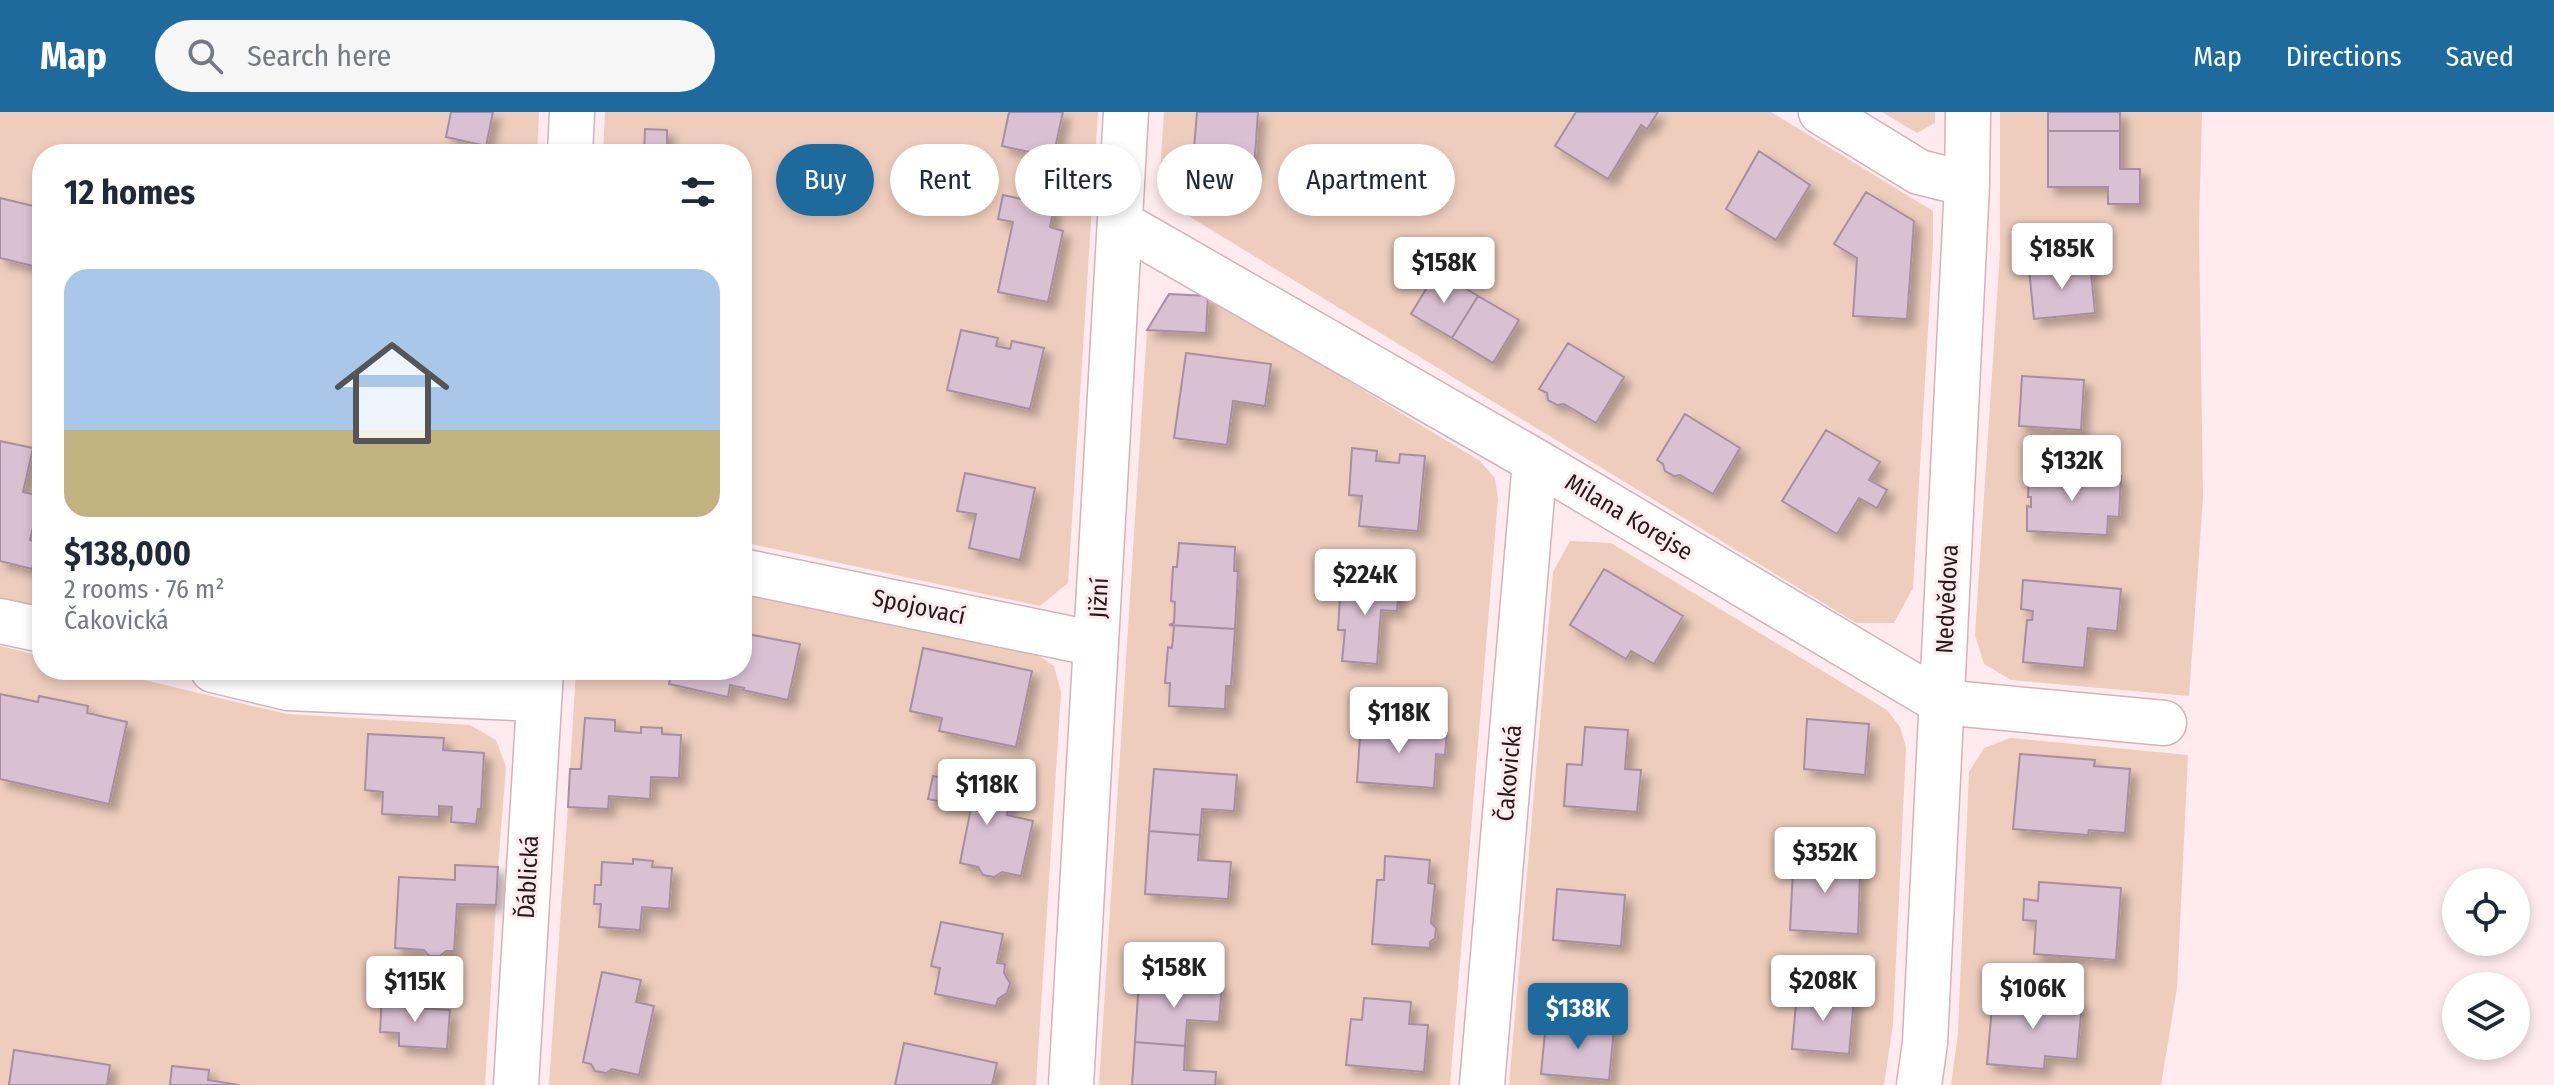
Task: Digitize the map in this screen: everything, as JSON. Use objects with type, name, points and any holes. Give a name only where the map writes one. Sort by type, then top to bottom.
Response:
[{"type":"street","points":[[570,144],[572,112]]},
{"type":"street","name":"Jižní","points":[[1071,1085],[1126,112]]},
{"type":"street","points":[[1821,112],[1919,172],[1967,184]]},
{"type":"street","name":"Nedvědova","points":[[1919,1085],[1925,1043],[1968,112]]},
{"type":"street","name":"Milana Korejse","points":[[1122,224],[1535,461],[1941,702],[2164,723]]},
{"type":"street","name":"Čakovická","points":[[1482,1085],[1535,461]]},
{"type":"street","name":"Spojovací","points":[[752,573],[1096,644]]},
{"type":"street","points":[[0,621],[32,628]]},
{"type":"street","points":[[255,680],[288,688],[539,685]]},
{"type":"street","name":"Ďáblická","points":[[516,1085],[539,685]]},
{"type":"shaded area","points":[[0,112],[539,112],[537,144],[32,144],[32,608],[0,600]]},
{"type":"shaded area","points":[[605,112],[1098,112],[1096,144],[1015,144],[1015,216],[1091,216],[1068,583],[1040,606],[752,544],[752,144],[603,144]]},
{"type":"shaded area","points":[[1164,112],[1771,112],[1933,211],[1913,588],[1894,623],[1856,623],[1188,216],[1262,216],[1262,144],[1162,144]]},
{"type":"shaded area","points":[[1882,112],[1935,112],[1935,123],[1917,133]]},
{"type":"shaded area","points":[[2000,112],[2202,112],[2199,227],[2203,498],[2189,696],[2011,680],[1984,664],[1975,635],[2000,251]]},
{"type":"shaded area","points":[[1208,296],[1480,461],[1495,478],[1498,499],[1450,1085],[1099,1085],[1147,330],[1206,333]]},
{"type":"shaded area","points":[[1570,541],[1611,543],[1887,710],[1900,727],[1906,748],[1893,1024],[1884,1085],[1509,1085],[1553,572]]},
{"type":"shaded area","points":[[752,592],[1031,651],[1054,666],[1061,692],[1036,1085],[549,1085],[568,807],[608,809],[609,796],[649,799],[651,777],[679,778],[681,736],[662,734],[662,728],[642,727],[641,733],[615,731],[615,720],[585,718],[581,769],[570,769],[575,680],[752,680]]},
{"type":"shaded area","points":[[0,646],[32,654],[32,680],[144,680],[287,714],[470,725],[496,740],[506,767],[498,867],[456,865],[455,880],[399,878],[395,948],[424,950],[429,956],[454,951],[457,904],[496,905],[485,1085],[0,1085]]},
{"type":"shaded area","points":[[2010,738],[2188,755],[2177,988],[2161,1085],[1951,1085],[1958,1033],[1969,772],[1984,748]]},
{"type":"building","points":[[451,112],[493,112],[486,144],[446,137]]},
{"type":"building","points":[[1009,112],[1063,112],[1056,144],[1015,144],[1015,149],[1002,146]]},
{"type":"building","points":[[1197,112],[1258,112],[1256,144],[1194,144]]},
{"type":"building","points":[[1576,112],[1658,112],[1647,129],[1641,125],[1608,179],[1555,146]]},
{"type":"building","points":[[2048,112],[2120,112],[2120,131],[2048,131]]},
{"type":"building","points":[[645,129],[667,130],[667,144],[644,144]]},
{"type":"building","points":[[2048,131],[2120,131],[2120,169],[2140,169],[2140,204],[2108,204],[2108,187],[2048,187]]},
{"type":"building","points":[[1759,151],[1810,185],[1776,240],[1726,209]]},
{"type":"building","points":[[1866,192],[1914,221],[1907,319],[1853,316],[1857,258],[1834,244]]},
{"type":"building","points":[[1003,195],[1015,198],[1015,216],[1052,216],[1050,227],[1063,231],[1048,302],[998,292],[1013,222],[998,219]]},
{"type":"building","points":[[0,198],[32,206],[32,266],[0,258]]},
{"type":"building","points":[[2090,263],[2095,313],[2034,319],[2029,269]]},
{"type":"building","points":[[1437,271],[1478,296],[1452,338],[1411,314]]},
{"type":"building","points":[[1169,294],[1208,296],[1206,333],[1147,330]]},
{"type":"building","points":[[1478,296],[1519,320],[1493,363],[1452,338]]},
{"type":"building","points":[[961,330],[998,338],[996,346],[1010,349],[1012,341],[1044,348],[1030,409],[947,390]]},
{"type":"building","points":[[1568,343],[1624,377],[1596,423],[1564,404],[1557,405],[1548,400],[1547,393],[1539,389]]},
{"type":"building","points":[[1186,353],[1271,364],[1265,406],[1233,401],[1227,445],[1174,438]]},
{"type":"building","points":[[2022,376],[2084,380],[2081,430],[2019,426]]},
{"type":"building","points":[[1685,414],[1740,448],[1713,494],[1680,475],[1674,476],[1665,471],[1663,464],[1657,460]]},
{"type":"building","points":[[1826,430],[1880,462],[1869,480],[1887,490],[1877,508],[1859,498],[1837,534],[1782,501]]},
{"type":"building","points":[[0,441],[32,448],[23,492],[32,494],[32,569],[0,561]]},
{"type":"building","points":[[1352,448],[1377,451],[1376,461],[1399,463],[1400,454],[1425,456],[1418,531],[1359,526],[1362,496],[1349,495]]},
{"type":"building","points":[[2029,472],[2121,476],[2119,517],[2108,516],[2107,535],[2027,531],[2027,506],[2031,507],[2031,497],[2028,497]]},
{"type":"building","points":[[965,473],[1035,488],[1020,560],[969,548],[976,514],[957,511]]},
{"type":"building","points":[[1179,543],[1235,547],[1234,571],[1238,571],[1235,629],[1169,625],[1174,623],[1175,602],[1171,601],[1173,567],[1177,567]]},
{"type":"building","points":[[1604,569],[1683,616],[1654,664],[1631,651],[1626,659],[1570,625]]},
{"type":"building","points":[[1378,577],[1400,579],[1397,611],[1381,610],[1377,664],[1342,661],[1345,630],[1338,630],[1341,581],[1378,584]]},
{"type":"building","points":[[2023,580],[2121,589],[2117,631],[2088,628],[2084,668],[2023,662],[2027,620],[2032,620],[2033,611],[2021,609]]},
{"type":"building","points":[[1169,625],[1235,629],[1231,686],[1226,686],[1225,709],[1169,706],[1170,683],[1165,683],[1168,647],[1172,648],[1174,626]]},
{"type":"building","points":[[752,635],[800,644],[788,700],[730,685],[728,697],[669,684],[670,680],[752,680]]},
{"type":"building","points":[[923,648],[1032,671],[1016,747],[939,731],[942,718],[910,711]]},
{"type":"building","points":[[0,694],[38,702],[39,696],[88,706],[87,713],[127,722],[109,804],[0,779]]},
{"type":"building","points":[[585,718],[615,720],[615,731],[641,733],[641,727],[662,728],[662,734],[681,735],[679,778],[651,777],[650,799],[609,796],[608,809],[568,807],[570,769],[581,769]]},
{"type":"building","points":[[1807,719],[1869,724],[1865,775],[1804,769]]},
{"type":"building","points":[[1361,722],[1447,730],[1445,755],[1436,754],[1434,788],[1357,782]]},
{"type":"building","points":[[1585,727],[1628,730],[1625,769],[1641,770],[1637,812],[1564,806],[1567,764],[1582,765]]},
{"type":"building","points":[[368,734],[444,738],[443,750],[484,753],[481,809],[478,809],[476,824],[451,822],[452,807],[439,806],[439,817],[382,814],[383,792],[365,790]]},
{"type":"building","points":[[2020,754],[2095,760],[2094,766],[2130,769],[2125,833],[2089,830],[2088,835],[2013,829]]},
{"type":"building","points":[[1154,769],[1237,775],[1234,811],[1202,809],[1200,835],[1149,831]]},
{"type":"building","points":[[933,776],[1022,795],[1011,795],[1007,815],[1033,821],[1021,876],[1002,872],[994,877],[983,875],[978,867],[960,863],[971,808],[928,799]]},
{"type":"building","points":[[1820,830],[1836,830],[1834,872],[1860,873],[1858,934],[1790,930],[1793,869],[1818,871]]},
{"type":"building","points":[[1149,831],[1200,835],[1198,860],[1231,862],[1228,899],[1145,894]]},
{"type":"building","points":[[1385,856],[1430,860],[1428,883],[1435,884],[1431,923],[1436,928],[1430,948],[1372,944],[1377,880],[1384,880]]},
{"type":"building","points":[[633,859],[653,861],[652,867],[672,868],[669,909],[642,907],[640,930],[599,927],[601,904],[594,904],[595,885],[601,885],[602,862],[633,864]]},
{"type":"building","points":[[455,865],[498,867],[496,905],[457,904],[454,951],[429,956],[424,950],[395,948],[399,877],[455,880]]},
{"type":"building","points":[[2039,882],[2121,888],[2116,960],[2034,954],[2036,921],[2023,920],[2024,899],[2038,901]]},
{"type":"building","points":[[1557,889],[1625,895],[1621,946],[1553,940]]},
{"type":"building","points":[[941,922],[1003,934],[997,963],[1005,964],[1004,973],[1010,983],[1007,993],[998,999],[996,1006],[935,994],[940,968],[931,966]]},
{"type":"building","points":[[602,972],[641,980],[636,1002],[654,1006],[639,1075],[612,1069],[606,1073],[595,1071],[591,1064],[583,1062]]},
{"type":"building","points":[[1139,980],[1222,985],[1219,1022],[1187,1020],[1185,1046],[1135,1042]]},
{"type":"building","points":[[1797,992],[1854,998],[1849,1054],[1792,1049]]},
{"type":"building","points":[[382,993],[401,994],[401,1007],[450,1010],[447,1049],[399,1046],[399,1033],[380,1032]]},
{"type":"building","points":[[1993,995],[2082,1002],[2077,1059],[2045,1056],[2044,1069],[1987,1064]]},
{"type":"building","points":[[1364,998],[1411,1002],[1409,1024],[1428,1025],[1424,1072],[1346,1065],[1351,1019],[1362,1020]]},
{"type":"building","points":[[1546,1022],[1614,1028],[1609,1080],[1541,1074]]},
{"type":"building","points":[[1135,1042],[1185,1046],[1184,1070],[1216,1072],[1215,1085],[1132,1085]]},
{"type":"building","points":[[904,1043],[997,1063],[992,1085],[895,1085]]},
{"type":"building","points":[[14,1050],[110,1065],[107,1085],[9,1085]]},
{"type":"building","points":[[172,1066],[209,1070],[208,1080],[239,1085],[170,1085]]}]
